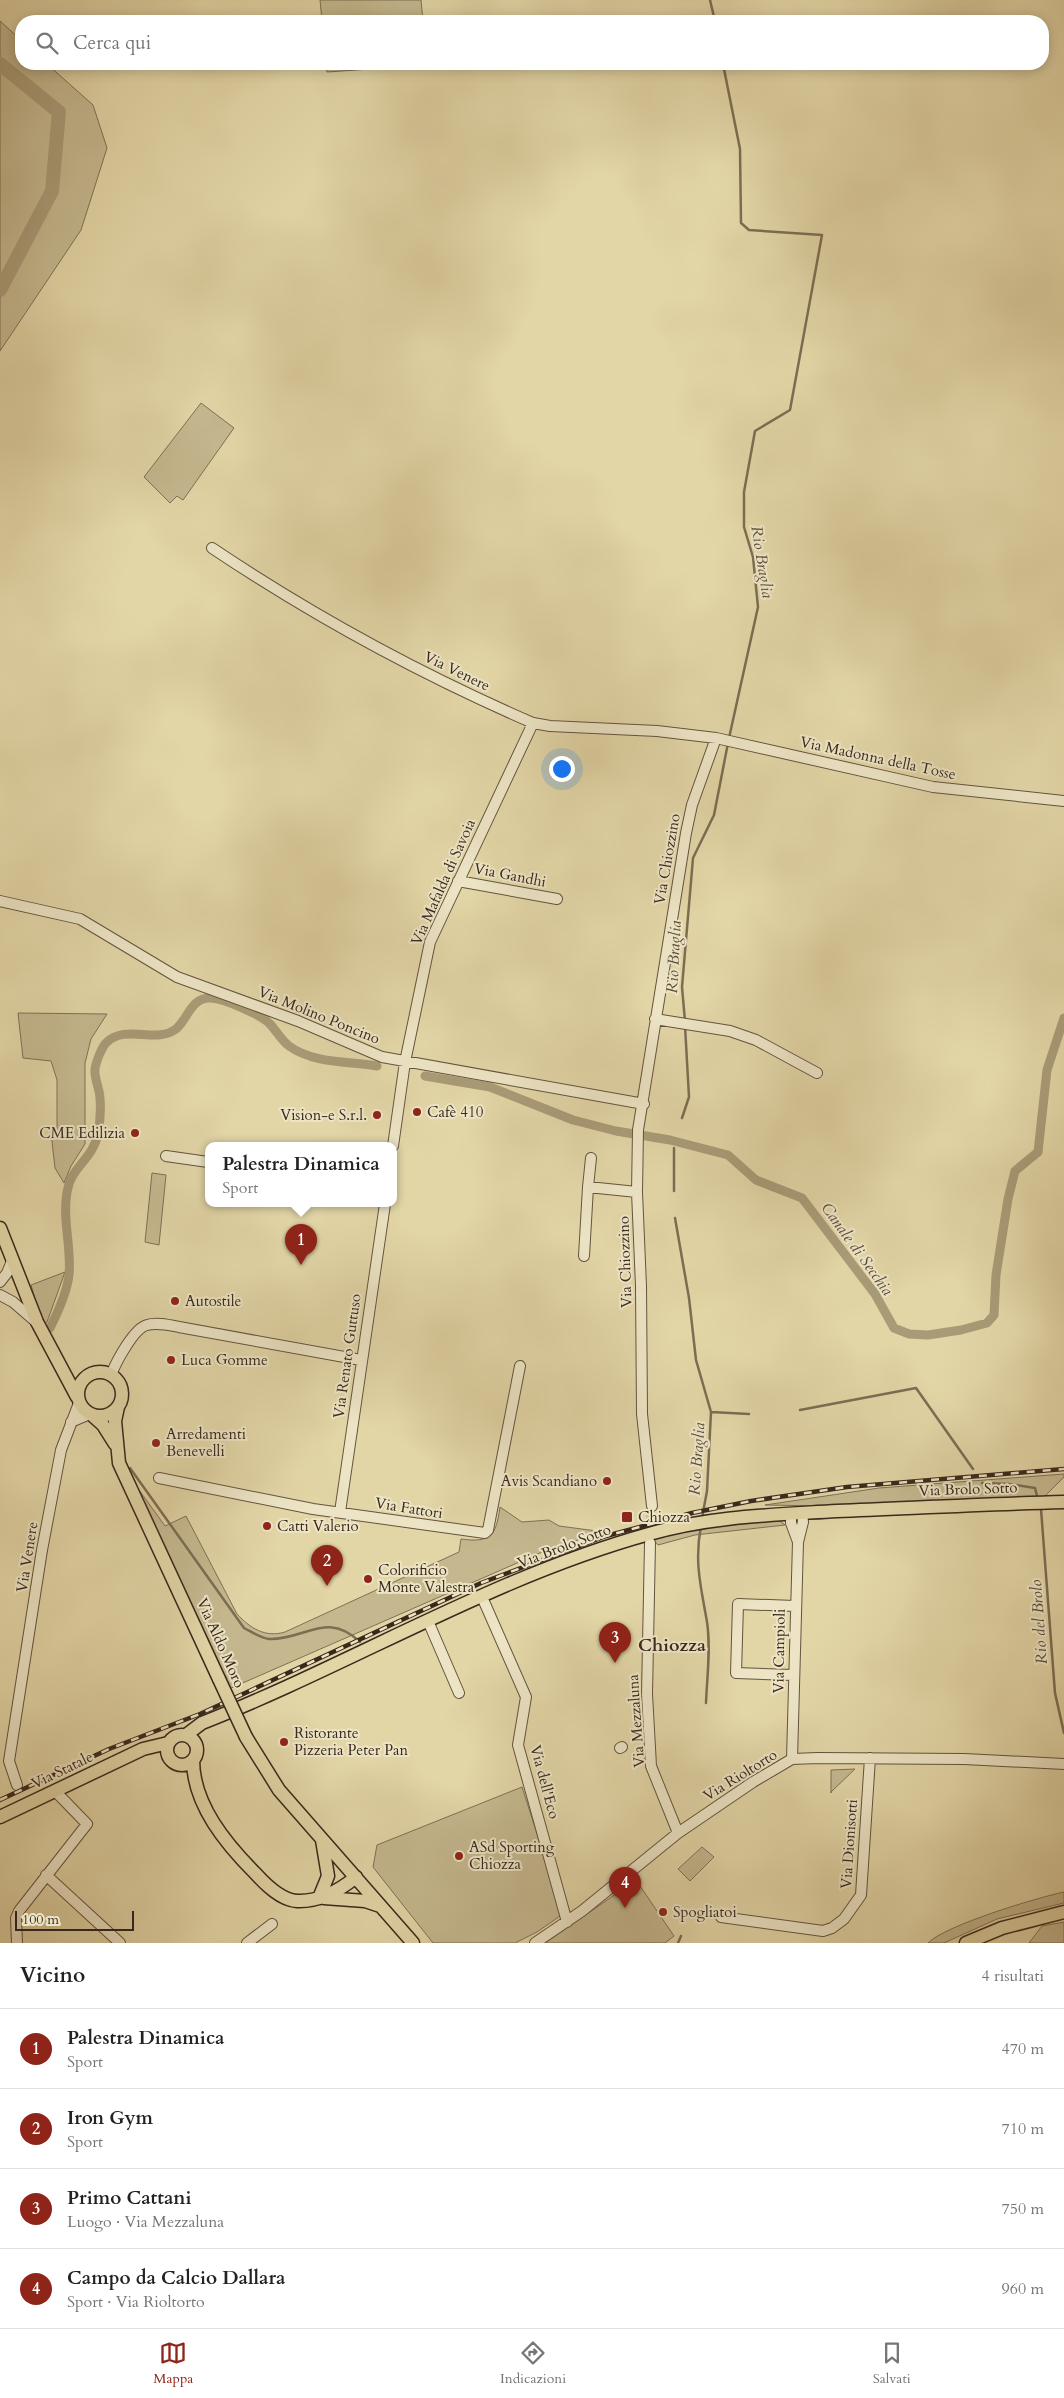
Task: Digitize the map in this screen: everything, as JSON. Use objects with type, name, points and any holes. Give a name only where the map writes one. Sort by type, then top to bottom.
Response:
[{"type":"main road","points":[[0,1228],[39,1326],[78,1400],[91,1415],[106,1416],[118,1407],[122,1393],[121,1386],[111,1374],[97,1372],[84,1378],[79,1384],[78,1400]]},
{"type":"main road","points":[[64,1371],[84,1378]]},
{"type":"main road","name":"Via Aldo Moro","points":[[118,1407],[115,1421],[116,1446],[126,1480],[194,1622],[246,1737],[279,1790],[413,1943]]},
{"type":"main road","name":"Via Aldo Moro","points":[[91,1415],[103,1425],[116,1446]]},
{"type":"main road","name":"Via Brolo Sotto","points":[[190,1739],[222,1715],[482,1596],[598,1550],[650,1533],[701,1522],[774,1514],[1064,1502]]},
{"type":"main road","name":"Via Statale","points":[[0,1817],[143,1749],[168,1743],[178,1735],[190,1739]]},
{"type":"main road","points":[[190,1739],[197,1750],[193,1760],[193,1771],[201,1796]]},
{"type":"main road","points":[[168,1743],[168,1756],[178,1765],[201,1796],[222,1836],[264,1883],[280,1895],[296,1901],[319,1898],[365,1900],[381,1906]]},
{"type":"main road","name":"Via Statale","points":[[111,1765],[141,1756],[168,1756]]},
{"type":"main road","points":[[178,1765],[186,1765],[193,1760]]},
{"type":"main road","points":[[319,1898],[328,1876],[321,1838]]},
{"type":"main road","points":[[319,1898],[330,1886],[356,1877]]},
{"type":"main road","points":[[966,1943],[1002,1928],[1064,1912]]},
{"type":"street","name":"Via Venere","points":[[212,548],[309,611],[367,644],[533,723],[550,726],[657,731],[724,740]]},
{"type":"street","name":"Via Mafalda di Savoia","points":[[405,1062],[430,942],[533,723]]},
{"type":"street","name":"Via Madonna della Tosse","points":[[724,740],[933,787],[1064,801]]},
{"type":"street","name":"Via Chiozzino","points":[[652,1506],[642,1414],[641,1286],[637,1192],[638,1135],[655,1018],[686,833],[695,797],[724,740]]},
{"type":"street","name":"Via Gandhi","points":[[458,881],[557,899]]},
{"type":"street","name":"Via Molino Poncino","points":[[0,901],[80,919],[177,977],[298,1021],[382,1057],[644,1104]]},
{"type":"street","points":[[655,1018],[730,1031],[756,1040],[817,1073]]},
{"type":"street","points":[[394,1142],[405,1062]]},
{"type":"street","points":[[166,1156],[205,1162]]},
{"type":"street","points":[[584,1256],[591,1158]]},
{"type":"street","points":[[588,1187],[637,1192]]},
{"type":"street","name":"Via Renato Guttuso","points":[[340,1512],[385,1207]]},
{"type":"street","points":[[0,1282],[12,1261]]},
{"type":"street","points":[[0,1296],[25,1311],[39,1326]]},
{"type":"street","points":[[111,1374],[116,1363],[140,1328],[148,1324],[178,1326],[361,1360]]},
{"type":"street","name":"Via Fattori","points":[[159,1478],[313,1509],[485,1533],[488,1530],[496,1496],[520,1366]]},
{"type":"street","name":"Via Venere","points":[[17,1785],[4,1760],[30,1631],[61,1450],[78,1400]]},
{"type":"street","points":[[70,1422],[91,1415]]},
{"type":"street","points":[[774,1514],[797,1530],[819,1512]]},
{"type":"street","name":"Via Campioli","points":[[792,1760],[798,1542],[796,1514]]},
{"type":"street","name":"Via Mezzaluna","points":[[650,1543],[647,1694],[651,1766],[678,1833]]},
{"type":"street","name":"Via dell'Eco","points":[[482,1596],[526,1697],[518,1745],[568,1922]]},
{"type":"street","points":[[793,1675],[736,1673],[738,1604],[795,1606]]},
{"type":"street","points":[[428,1621],[459,1693]]},
{"type":"street","name":"Via Rioltorto","points":[[535,1943],[568,1922],[678,1833],[753,1782],[792,1760],[870,1758],[1064,1764]]},
{"type":"street","name":"Via Dionisotti","points":[[721,1917],[823,1931],[832,1928],[844,1919],[861,1895],[870,1758]]},
{"type":"street","points":[[17,1943],[16,1918],[19,1911],[88,1824],[55,1791]]},
{"type":"street","points":[[46,1876],[120,1943]]},
{"type":"street","points":[[247,1943],[272,1924]]},
{"type":"shaded area","points":[[320,0],[421,0],[422,15],[321,15]]},
{"type":"shaded area","points":[[0,21],[15,35],[15,70],[54,70],[93,105],[107,148],[81,230],[0,351]]},
{"type":"shaded area","points":[[327,70],[356,70],[327,72]]},
{"type":"shaded area","points":[[201,403],[234,428],[183,500],[177,496],[170,503],[144,477]]},
{"type":"shaded area","points":[[18,1013],[107,1014],[91,1039],[85,1063],[85,1144],[71,1166],[64,1183],[55,1168],[51,1133],[57,1130],[57,1080],[51,1061],[23,1058]]},
{"type":"shaded area","points":[[152,1173],[166,1175],[159,1245],[145,1242]]},
{"type":"shaded area","points":[[65,1272],[47,1322],[43,1326],[31,1285]]},
{"type":"shaded area","points":[[1064,1474],[1064,1477],[1044,1497],[870,1504],[765,1505],[879,1488]]},
{"type":"shaded area","points":[[134,1483],[165,1526],[186,1516],[237,1614],[247,1624],[264,1633],[271,1634],[285,1632],[459,1552],[461,1539],[479,1540],[485,1538],[494,1531],[500,1507],[522,1522],[549,1520],[559,1526],[597,1531],[598,1533],[540,1553],[229,1689]]},
{"type":"shaded area","points":[[776,1518],[785,1525],[695,1535],[658,1545],[653,1539],[706,1524]]},
{"type":"shaded area","points":[[855,1769],[831,1792],[831,1770]]},
{"type":"shaded area","name":"ASd Sporting Chiozza","points":[[522,1787],[563,1914],[537,1932],[515,1943],[433,1943],[373,1867],[377,1845]]},
{"type":"shaded area","points":[[702,1847],[714,1857],[690,1881],[678,1869]]},
{"type":"shaded area","points":[[636,1880],[674,1936],[665,1943],[545,1943]]},
{"type":"shaded area","points":[[1064,1892],[1064,1903],[997,1919],[944,1943],[928,1943],[953,1928],[1013,1906]]},
{"type":"shaded area","points":[[1064,1922],[1064,1943],[1029,1943],[1042,1926]]},
{"type":"waterway","name":"Rio Braglia","points":[[710,0],[714,15]]},
{"type":"waterway","points":[[0,64],[59,112],[52,191],[0,290]]},
{"type":"waterway","name":"Rio Braglia","points":[[724,70],[740,149],[741,223],[749,230],[822,235],[790,410],[755,431],[744,492],[744,527],[753,557],[758,607],[729,738]]},
{"type":"waterway","name":"Rio Braglia","points":[[685,1021],[682,987],[693,858],[714,815],[728,743]]},
{"type":"waterway","name":"Canale di Secchia","points":[[50,1328],[59,1309],[69,1275],[66,1218],[69,1184],[96,1141],[99,1125],[100,1095],[95,1069],[103,1047],[107,1042],[123,1034],[159,1035],[168,1033],[180,1025],[194,1005],[199,1001],[211,998],[233,1004],[264,1019],[286,1044],[299,1052],[320,1059],[377,1066]]},
{"type":"waterway","name":"Canale di Secchia","points":[[425,1076],[490,1087],[573,1120],[616,1131],[670,1140],[728,1155],[756,1180],[802,1198],[875,1294],[894,1328],[909,1334],[928,1335],[961,1330],[987,1323],[994,1315],[996,1275],[1008,1199],[1015,1171],[1038,1152],[1047,1070],[1064,1018]]},
{"type":"waterway","name":"Rio Braglia","points":[[682,1118],[689,1097],[685,1026]]},
{"type":"waterway","name":"Rio Braglia","points":[[674,1148],[674,1191]]},
{"type":"waterway","name":"Rio Braglia","points":[[675,1218],[689,1298],[696,1360],[711,1412],[707,1491],[702,1518]]},
{"type":"waterway","name":"Rio del Brolo","points":[[800,1410],[916,1388],[973,1469]]},
{"type":"waterway","name":"Rio del Brolo","points":[[711,1412],[749,1414]]},
{"type":"waterway","points":[[130,1468],[244,1628],[269,1639],[282,1638],[326,1627],[337,1628],[360,1642]]},
{"type":"waterway","name":"Rio del Brolo","points":[[982,1483],[1009,1484],[1035,1488],[1037,1496]]},
{"type":"waterway","name":"Rio del Brolo","points":[[1041,1509],[1055,1693],[1064,1733]]},
{"type":"waterway","name":"Rio Braglia","points":[[701,1526],[698,1563],[709,1642],[706,1703]]},
{"type":"waterway","name":"Rio Braglia","points":[[678,1943],[681,1936]]},
{"type":"tunnel","points":[[650,1539],[652,1506]]},
{"type":"railway","points":[[0,1800],[109,1749],[200,1714],[481,1583],[606,1536],[692,1513],[751,1501],[847,1487],[1064,1469]]},
{"type":"place","name":"Cafè 410","points":[[417,1112]]},
{"type":"place","name":"Vision-e S.r.l.","points":[[377,1115]]},
{"type":"place","name":"CME Edilizia","points":[[135,1133]]},
{"type":"place","name":"Palestra Dinamica","points":[[301,1265]]},
{"type":"place","name":"Autostile","points":[[175,1301]]},
{"type":"place","name":"Luca Gomme","points":[[171,1360]]},
{"type":"place","name":"Arredamenti Benevelli","points":[[156,1443]]},
{"type":"place","name":"Avis Scandiano","points":[[607,1481]]},
{"type":"place","name":"Chiozza","points":[[627,1517]]},
{"type":"place","name":"Catti Valerio","points":[[267,1526]]},
{"type":"place","name":"Colorificio Monte Valestra","points":[[368,1579]]},
{"type":"place","name":"Iron Gym","points":[[327,1586]]},
{"type":"place","name":"Primo Cattani","points":[[615,1663]]},
{"type":"place","name":"Ristorante Pizzeria Peter Pan","points":[[284,1742]]},
{"type":"place","name":"ASd Sporting Chiozza","points":[[459,1856]]},
{"type":"place","name":"Campo da Calcio Dallara","points":[[625,1908]]},
{"type":"place","name":"Spogliatoi","points":[[663,1912]]},
{"type":"district","name":"Chiozza","points":[[672,1645]]}]
